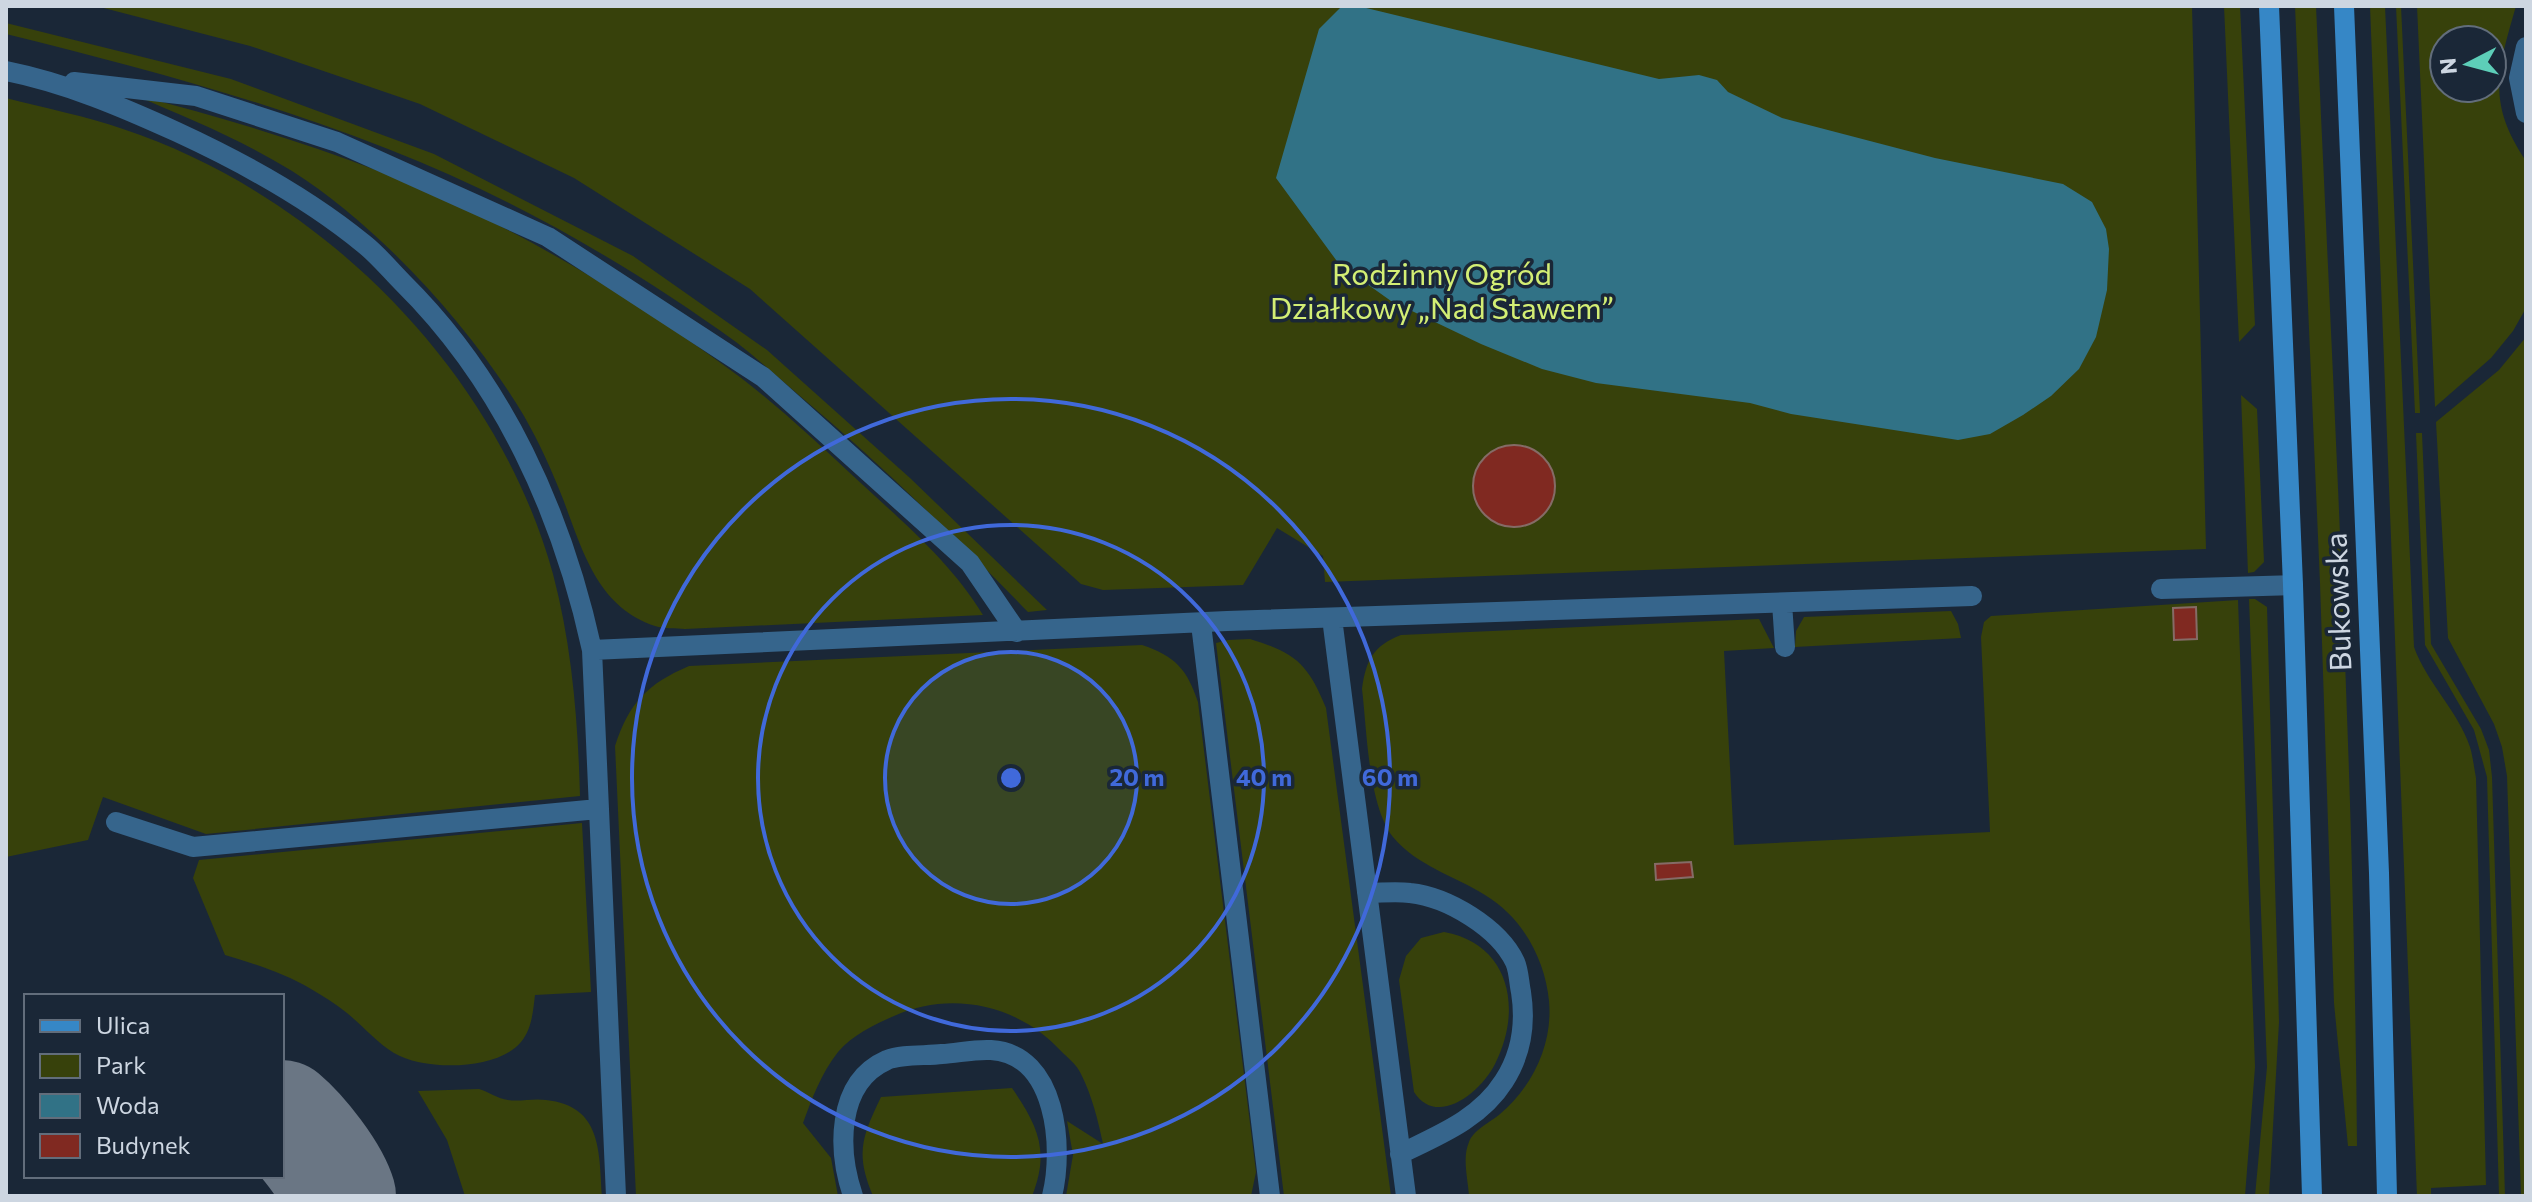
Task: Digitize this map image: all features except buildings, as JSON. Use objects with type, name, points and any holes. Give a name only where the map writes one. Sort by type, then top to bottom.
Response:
[{"type":"main road","name":"Bukowska","points":[[2269,6],[2293,585],[2312,1196]]},
{"type":"main road","name":"Bukowska","points":[[2344,6],[2376,810],[2387,1196]]},
{"type":"street","points":[[2526,47],[2519,78],[2526,113]]},
{"type":"street","points":[[6,71],[196,96],[337,142],[548,237],[763,377],[970,563],[1017,632]]},
{"type":"street","points":[[42,78],[129,110],[205,145],[292,192],[365,245],[433,313],[478,372],[512,426],[540,485],[582,604],[592,650],[616,1196]]},
{"type":"street","points":[[2161,589],[2293,585]]},
{"type":"street","points":[[592,650],[1227,621],[1972,596]]},
{"type":"street","points":[[1782,603],[1785,647]]},
{"type":"street","points":[[1332,618],[1406,1196]]},
{"type":"street","points":[[1201,624],[1270,1196]]},
{"type":"street","points":[[116,822],[193,847],[598,809]]},
{"type":"street","points":[[1367,893],[1412,893],[1457,909],[1482,924],[1502,941],[1516,964],[1523,1007],[1522,1042],[1504,1081],[1487,1102],[1463,1124],[1400,1154]]},
{"type":"street","points":[[853,1196],[842,1149],[843,1126],[852,1098],[863,1079],[889,1059],[992,1050],[1025,1063],[1041,1080],[1048,1097],[1054,1120],[1058,1172],[1052,1196]]},
{"type":"green space","name":"Rodzinny Ogród Działkowy „Nad Stawem”","points":[[96,6],[2192,6],[2206,549],[1325,582],[1323,556],[1277,528],[1243,585],[1103,590],[1081,584],[750,289],[574,178],[420,104],[250,46]]},
{"type":"green space","points":[[2224,6],[2240,6],[2255,325],[2239,342]]},
{"type":"green space","points":[[2295,6],[2316,6],[2347,718],[2357,1146],[2348,1146],[2334,1003],[2320,583]]},
{"type":"green space","points":[[2370,6],[2385,6],[2414,647],[2465,734],[2476,778],[2486,1185],[2431,1188],[2431,1196],[2417,1196]]},
{"type":"green space","points":[[2396,6],[2401,6],[2420,413],[2415,413]]},
{"type":"green space","points":[[2417,6],[2516,6],[2508,34],[2508,24],[2428,24],[2428,104],[2501,104],[2513,140],[2526,161],[2526,308],[2513,331],[2491,358],[2435,407]]},
{"type":"green space","points":[[6,23],[231,79],[434,154],[633,256],[767,350],[910,478],[1047,610],[1028,612],[888,474],[736,342],[568,234],[479,188],[341,131],[199,85],[6,34]]},
{"type":"green space","points":[[134,95],[259,130],[381,172],[513,233],[638,306],[718,361],[786,415],[922,540],[955,576],[983,615],[685,629],[659,627],[635,617],[605,591],[594,574],[550,467],[524,416],[478,348],[421,281],[358,220],[292,171],[234,139]]},
{"type":"green space","points":[[6,98],[123,129],[196,159],[266,198],[332,245],[392,300],[445,361],[490,428],[527,499],[553,574],[573,684],[580,796],[206,834],[103,797],[88,840],[6,857]]},
{"type":"green space","points":[[2526,337],[2526,1196],[2521,1196],[2507,776],[2494,724],[2448,638],[2436,422],[2499,370]]},
{"type":"green space","points":[[2241,395],[2257,409],[2264,562],[2254,572],[2248,573]]},
{"type":"green space","points":[[2416,433],[2422,433],[2431,644],[2481,729],[2489,750],[2505,1196],[2499,1196],[2487,777],[2474,730],[2425,645]]},
{"type":"green space","points":[[2249,599],[2255,599],[2267,607],[2279,1022],[2269,1196],[2255,1196],[2267,1067]]},
{"type":"green space","points":[[2238,600],[2255,1067],[2245,1196],[1469,1196],[1466,1155],[1471,1138],[1522,1091],[1544,1048],[1549,1017],[1547,985],[1537,955],[1510,915],[1485,895],[1413,856],[1393,837],[1385,823],[1378,806],[1370,766],[1362,689],[1369,662],[1377,649],[1401,635],[1759,619],[1774,648],[1724,651],[1734,845],[1990,832],[1981,637],[1984,622],[1991,616]]},
{"type":"green space","points":[[1951,611],[1961,638],[1795,647],[1796,631],[1804,617]]},
{"type":"green space","points":[[1250,639],[1290,655],[1298,662],[1313,681],[1326,708],[1391,1196],[1284,1196],[1216,643]]},
{"type":"green space","points":[[1142,645],[1178,665],[1198,702],[1256,1172],[1251,1196],[1066,1196],[1073,1155],[1067,1121],[1103,1144],[1097,1117],[1079,1071],[1044,1035],[1025,1022],[983,1006],[938,1004],[916,1008],[864,1031],[838,1052],[818,1086],[803,1123],[831,1158],[838,1196],[636,1196],[615,746],[633,707],[642,697],[662,680],[689,666]]},
{"type":"green space","points":[[582,823],[591,992],[535,995],[530,1026],[521,1042],[510,1052],[478,1063],[441,1065],[407,1059],[387,1049],[343,1010],[311,989],[258,965],[225,955],[193,878],[199,860]]},
{"type":"green space","points":[[1444,932],[1466,939],[1484,950],[1497,965],[1509,1001],[1508,1022],[1495,1064],[1480,1085],[1458,1102],[1434,1107],[1414,1092],[1399,980],[1406,956],[1421,938]]},
{"type":"green space","points":[[1012,1088],[1029,1115],[1038,1139],[1040,1165],[1032,1196],[873,1196],[864,1168],[863,1145],[881,1097]]},
{"type":"green space","points":[[479,1089],[504,1099],[546,1100],[578,1111],[588,1121],[598,1147],[602,1196],[465,1196],[447,1140],[418,1091]]},
{"type":"water","points":[[1358,6],[1659,79],[1699,75],[1717,80],[1728,92],[1782,118],[1935,158],[2063,184],[2092,202],[2106,229],[2109,249],[2107,290],[2096,337],[2079,369],[2051,396],[1990,434],[1958,440],[1791,414],[1750,403],[1596,383],[1542,369],[1481,344],[1391,301],[1339,264],[1276,178],[1319,29],[1341,7]]},
{"type":"taxiway","points":[[284,1119],[315,1154],[339,1196]]}]
